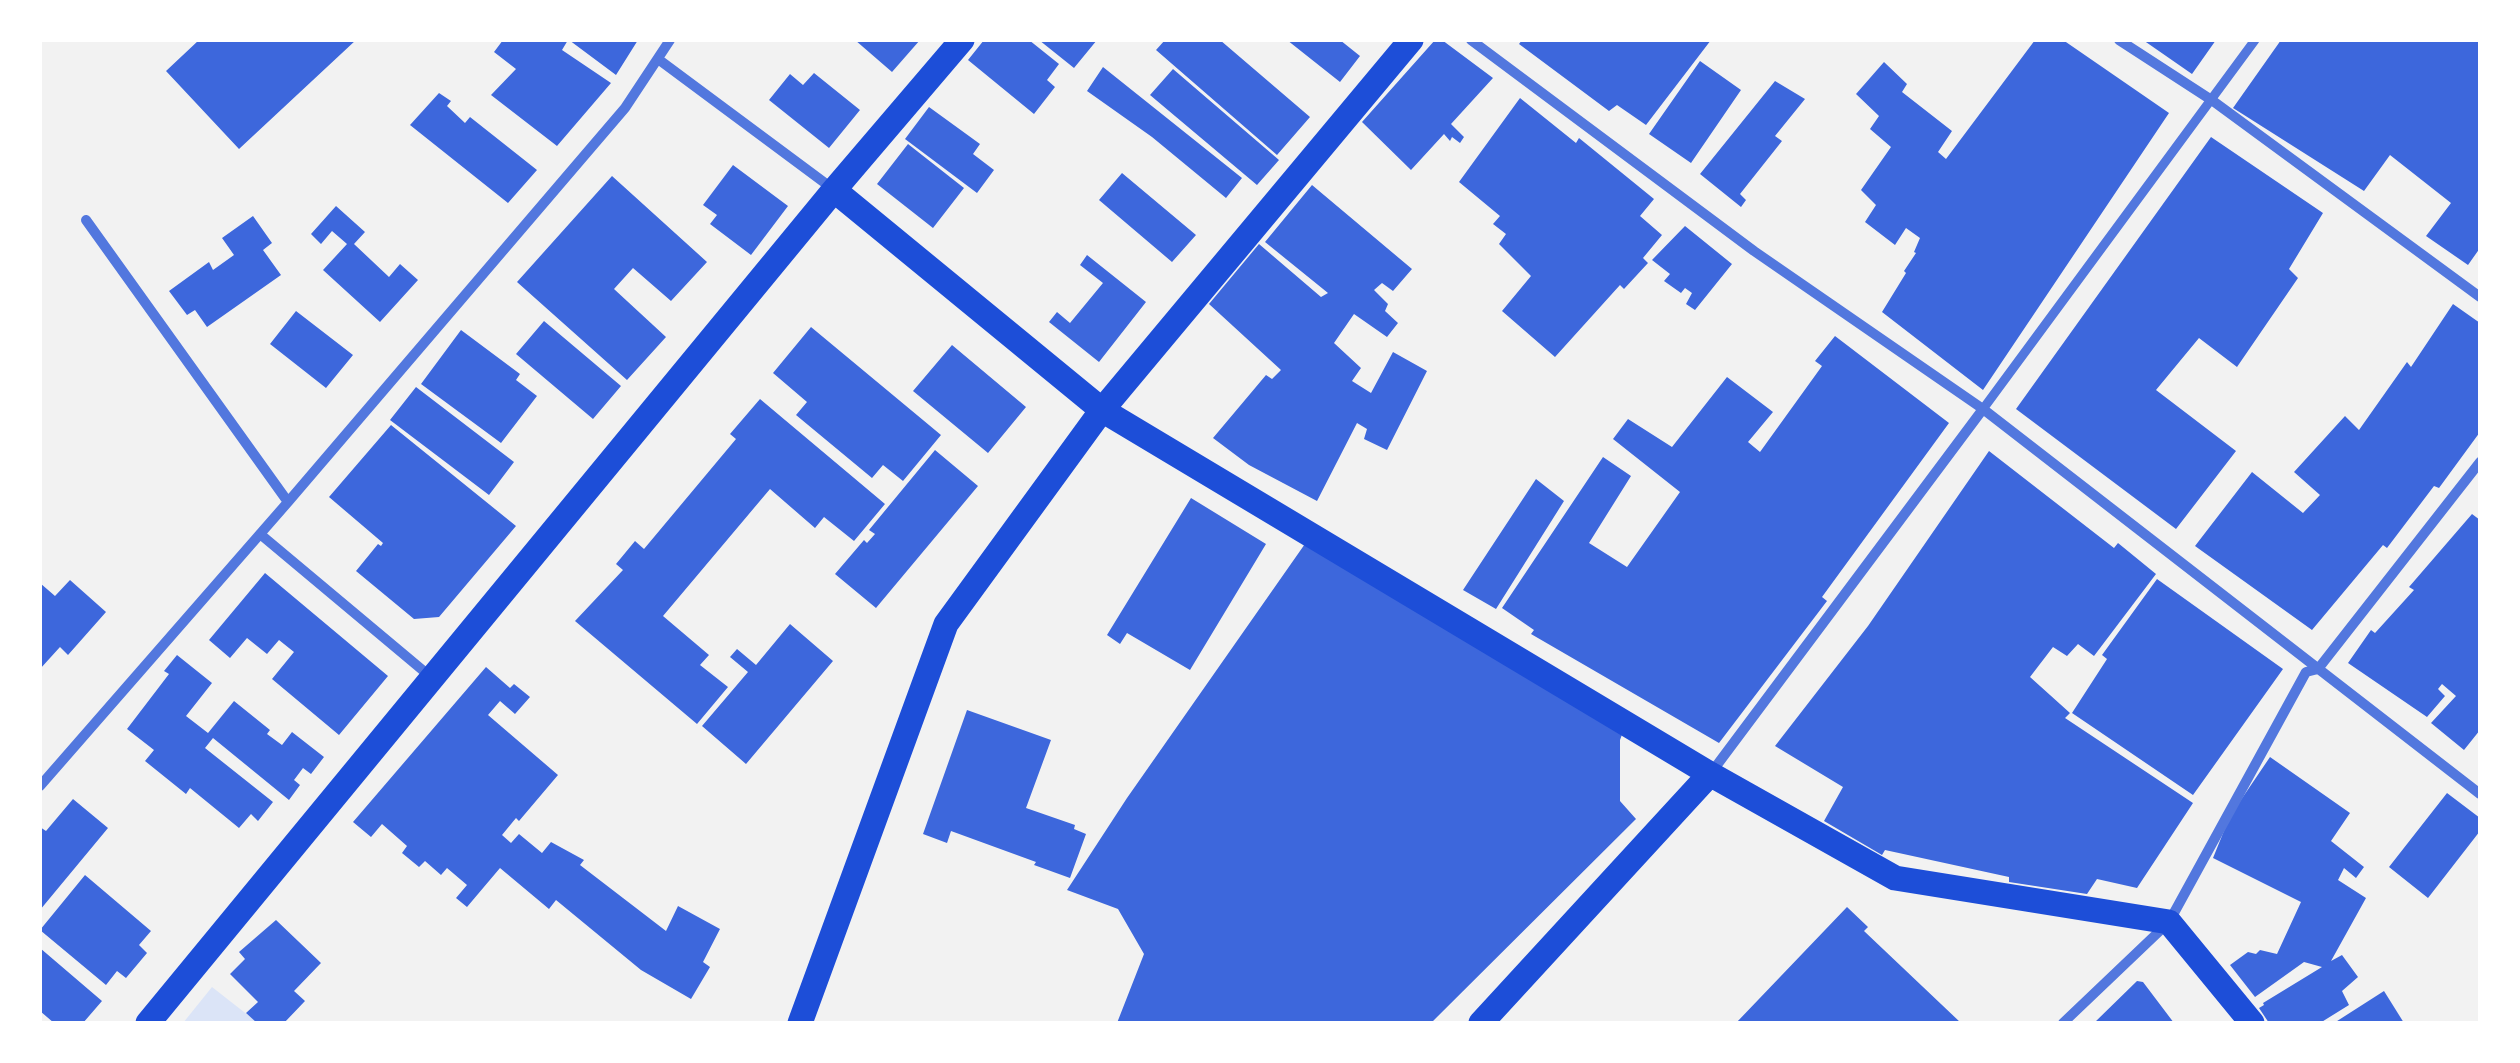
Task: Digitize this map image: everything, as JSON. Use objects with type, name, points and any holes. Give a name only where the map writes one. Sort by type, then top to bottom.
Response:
[{"type":"main road","points":[[148,1023],[962,40]]},
{"type":"main road","points":[[800,1023],[946,624],[1102,410],[1410,40]]},
{"type":"main road","points":[[834,190],[1102,410],[1710,774],[1895,878],[2169,922],[2252,1023]]},
{"type":"main road","points":[[1481,1023],[1710,774]]},
{"type":"street","points":[[40,786],[625,108],[670,40]]},
{"type":"street","points":[[1470,40],[1754,252],[1983,409],[2480,794]]},
{"type":"street","points":[[2119,40],[2213,101],[2480,297]]},
{"type":"street","points":[[1710,774],[2255,40]]},
{"type":"street","points":[[658,58],[834,190]]},
{"type":"street","points":[[86,220],[288,502]]},
{"type":"street","points":[[2062,1023],[2169,922],[2306,672],[2318,669],[2480,462]]},
{"type":"street","points":[[260,534],[434,679]]},
{"type":"shaded area","points":[[212,987],[258,1023],[183,1023]]},
{"type":"building","points":[[199,40],[356,40],[239,149],[166,71]]},
{"type":"building","points":[[503,40],[568,40],[562,50],[611,83],[557,146],[491,95],[516,69],[494,52]]},
{"type":"building","points":[[569,40],[638,40],[616,75]]},
{"type":"building","points":[[855,40],[920,40],[892,72]]},
{"type":"building","points":[[984,40],[1029,40],[1059,64],[1047,80],[1055,87],[1034,114],[968,60]]},
{"type":"building","points":[[1039,40],[1097,40],[1074,68]]},
{"type":"building","points":[[1165,40],[1220,40],[1310,117],[1277,155],[1156,50]]},
{"type":"building","points":[[1287,40],[1340,40],[1360,56],[1340,82]]},
{"type":"building","points":[[1435,40],[1442,40],[1493,78],[1451,124],[1464,137],[1460,143],[1452,137],[1450,141],[1444,134],[1411,170],[1362,122]]},
{"type":"building","points":[[1522,40],[1711,40],[1646,125],[1617,105],[1609,111],[1519,44]]},
{"type":"building","points":[[2035,40],[2063,40],[2169,113],[1983,390],[1882,312],[1906,273],[1920,238],[1906,228],[1895,245],[1865,222],[1876,205],[1861,190],[1891,147],[1870,129],[1879,116],[1856,94],[1884,62],[1907,84],[1902,92],[1952,131],[1938,152],[1946,159]]},
{"type":"building","points":[[2143,40],[2216,40],[2192,74]]},
{"type":"building","points":[[2281,40],[2480,40],[2480,248],[2468,265],[2426,236],[2451,203],[2390,155],[2364,191],[2233,108]]},
{"type":"building","points":[[1700,61],[1741,90],[1691,163],[1649,134]]},
{"type":"building","points":[[1103,67],[1242,178],[1226,198],[1152,137],[1087,91]]},
{"type":"building","points":[[1173,69],[1279,160],[1257,185],[1150,95]]},
{"type":"building","points":[[814,73],[860,110],[829,148],[769,100],[790,74],[803,85]]},
{"type":"building","points":[[1775,81],[1805,99],[1775,136],[1782,141],[1740,194],[1746,200],[1741,207],[1700,174]]},
{"type":"building","points":[[439,93],[451,101],[447,106],[465,123],[470,117],[537,170],[508,203],[410,125]]},
{"type":"building","points":[[1520,98],[1576,143],[1579,138],[1654,199],[1640,216],[1662,235],[1643,258],[1648,263],[1624,289],[1620,285],[1555,357],[1502,311],[1531,276],[1499,244],[1506,234],[1493,224],[1500,216],[1459,182]]},
{"type":"building","points":[[929,107],[980,144],[973,154],[994,170],[977,193],[905,139]]},
{"type":"building","points":[[2211,137],[2323,213],[2289,269],[2298,278],[2237,367],[2199,338],[2156,390],[2236,451],[2176,529],[2016,409]]},
{"type":"building","points":[[908,144],[964,188],[933,228],[877,184]]},
{"type":"building","points":[[733,165],[788,206],[751,255],[710,224],[717,215],[703,205]]},
{"type":"building","points":[[1122,173],[1196,235],[1172,262],[1099,200]]},
{"type":"building","points":[[612,176],[707,262],[671,301],[633,268],[614,289],[666,337],[627,380],[517,282]]},
{"type":"building","points":[[1312,185],[1412,269],[1393,291],[1382,283],[1374,290],[1388,304],[1385,311],[1398,323],[1387,337],[1354,314],[1334,343],[1361,368],[1352,381],[1371,393],[1393,352],[1427,371],[1387,450],[1364,439],[1367,429],[1357,423],[1317,501],[1249,465],[1213,438],[1266,375],[1272,379],[1281,370],[1209,304],[1259,244],[1321,297],[1328,293],[1265,242]]},
{"type":"building","points":[[336,206],[365,232],[354,244],[389,277],[400,264],[418,280],[380,322],[323,270],[347,244],[332,231],[321,244],[311,234]]},
{"type":"building","points":[[253,216],[272,243],[263,250],[281,275],[207,327],[195,310],[187,315],[169,291],[209,262],[213,270],[234,255],[222,238]]},
{"type":"building","points":[[1685,226],[1732,264],[1695,310],[1686,304],[1692,293],[1685,288],[1681,293],[1664,281],[1670,274],[1652,260]]},
{"type":"building","points":[[1087,255],[1146,302],[1099,362],[1049,322],[1057,312],[1070,323],[1103,283],[1080,265]]},
{"type":"building","points":[[2453,304],[2480,323],[2480,432],[2439,488],[2434,486],[2387,548],[2383,545],[2312,630],[2195,546],[2252,472],[2303,513],[2320,495],[2294,472],[2345,416],[2359,430],[2407,362],[2411,367]]},
{"type":"building","points":[[296,311],[353,355],[326,388],[270,344]]},
{"type":"building","points":[[544,321],[621,386],[593,419],[516,354]]},
{"type":"building","points":[[811,327],[941,435],[903,481],[883,465],[872,478],[796,415],[807,402],[773,373]]},
{"type":"building","points":[[461,330],[520,374],[516,380],[537,396],[501,443],[421,384]]},
{"type":"building","points":[[1835,336],[1949,423],[1822,597],[1827,601],[1719,743],[1531,634],[1534,630],[1502,608],[1603,457],[1631,476],[1589,543],[1627,567],[1680,492],[1613,439],[1628,419],[1672,447],[1727,377],[1773,412],[1748,442],[1760,452],[1822,366],[1815,361]]},
{"type":"building","points":[[952,345],[1026,407],[988,453],[913,391]]},
{"type":"building","points":[[416,387],[514,462],[489,495],[390,420]]},
{"type":"building","points":[[760,399],[885,504],[854,541],[824,517],[815,528],[770,489],[663,616],[709,655],[700,665],[728,687],[697,724],[575,621],[623,570],[616,564],[635,541],[644,549],[736,439],[730,434]]},
{"type":"building","points":[[391,425],[516,526],[439,617],[414,619],[356,571],[383,543],[329,497]]},
{"type":"building","points":[[935,450],[978,486],[876,608],[835,574],[864,540],[867,543],[875,534],[869,530]]},
{"type":"building","points":[[1989,451],[2114,548],[2118,543],[2156,574],[2094,656],[2078,644],[2067,656],[2053,647],[2030,677],[2070,713],[2065,718],[2193,803],[2137,888],[2097,879],[2087,894],[2009,882],[2009,877],[1885,850],[1882,855],[1824,821],[1843,787],[1775,746],[1868,626]]},
{"type":"building","points":[[1536,479],[1564,501],[1496,609],[1463,590]]},
{"type":"building","points":[[1191,498],[1266,544],[1190,670],[1127,633],[1120,644],[1107,635]]},
{"type":"building","points":[[2472,514],[2480,520],[2480,730],[2464,750],[2431,723],[2456,696],[2442,684],[2438,689],[2445,696],[2427,717],[2348,663],[2371,630],[2375,633],[2414,590],[2409,587]]},
{"type":"building","points":[[1307,541],[1624,729],[1620,740],[1620,801],[1636,819],[1431,1023],[1117,1023],[1144,954],[1118,909],[1067,890]]},
{"type":"building","points":[[265,573],[388,676],[339,735],[272,679],[294,652],[279,640],[267,654],[247,638],[230,658],[209,640]]},
{"type":"building","points":[[2157,579],[2283,669],[2193,795],[2072,713],[2107,659],[2102,655]]},
{"type":"building","points":[[70,580],[106,612],[68,655],[60,647],[40,669],[40,583],[55,596]]},
{"type":"building","points":[[790,624],[833,661],[746,764],[702,726],[748,672],[730,657],[737,649],[756,665]]},
{"type":"building","points":[[177,655],[212,683],[186,716],[208,733],[234,701],[282,745],[292,732],[324,757],[311,774],[303,768],[294,780],[300,785],[289,800],[213,738],[205,748],[273,802],[258,821],[251,814],[239,828],[190,788],[186,794],[145,761],[154,750],[127,729],[169,674],[164,671]]},
{"type":"building","points":[[486,667],[510,688],[514,684],[530,697],[515,714],[500,701],[488,715],[558,775],[502,835],[511,843],[519,834],[542,853],[551,842],[584,860],[580,865],[666,931],[678,906],[720,929],[703,962],[710,967],[691,999],[641,970],[556,900],[549,909],[500,868],[467,907],[456,898],[467,885],[447,868],[441,875],[425,861],[419,867],[402,853],[407,846],[382,824],[371,837],[353,822]]},
{"type":"building","points":[[967,710],[1051,740],[1026,808],[1075,825],[1074,829],[1086,834],[1070,878],[951,831],[947,843],[923,834]]},
{"type":"building","points":[[2270,757],[2350,813],[2331,841],[2364,867],[2356,878],[2344,868],[2338,880],[2366,898],[2331,961],[2342,955],[2358,977],[2342,991],[2349,1005],[2320,1023],[2269,1023],[2259,1008],[2322,967],[2304,962],[2255,997],[2230,965],[2248,952],[2277,954],[2301,902],[2213,858],[2230,816]]},
{"type":"building","points":[[2447,793],[2480,818],[2480,831],[2428,898],[2389,867]]},
{"type":"building","points":[[73,799],[108,828],[40,910],[40,827],[46,831]]},
{"type":"building","points":[[85,875],[151,931],[139,945],[147,953],[126,978],[117,971],[106,985],[40,930]]},
{"type":"building","points":[[1847,907],[1868,927],[1864,931],[1961,1023],[1736,1023]]},
{"type":"building","points":[[276,920],[321,963],[294,991],[305,1001],[284,1023],[257,1023],[246,1013],[258,1002],[230,974],[245,959],[239,952]]},
{"type":"building","points":[[40,948],[102,1001],[83,1023],[54,1023],[40,1011]]},
{"type":"building","points":[[2137,981],[2143,982],[2174,1023],[2094,1023]]},
{"type":"building","points":[[2384,991],[2404,1023],[2334,1023]]}]
